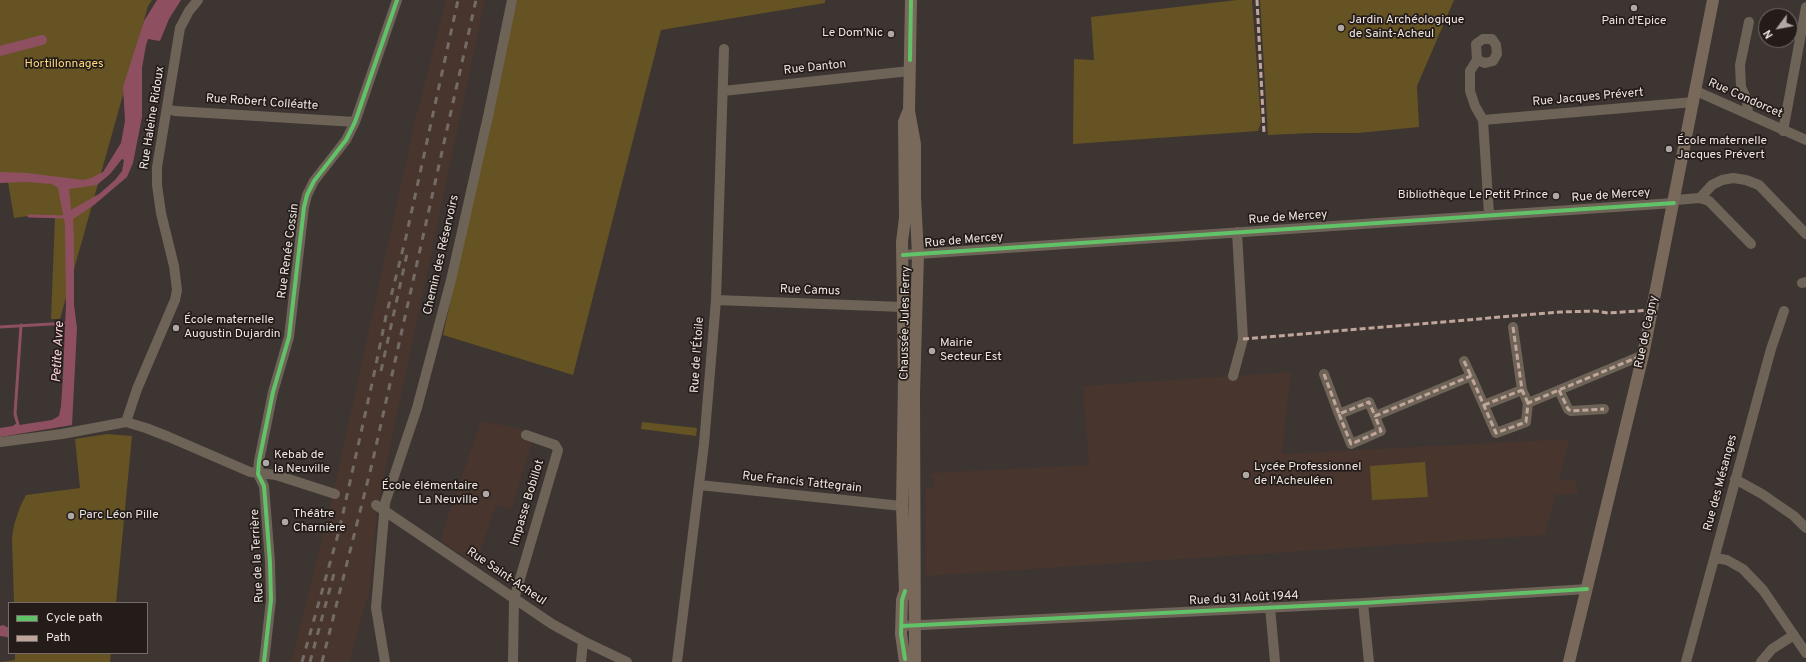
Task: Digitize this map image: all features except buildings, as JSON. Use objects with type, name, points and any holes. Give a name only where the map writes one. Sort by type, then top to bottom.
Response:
[{"type":"main road","name":"Chaussée Jules Ferry","points":[[911,0],[909,111],[915,144],[915,197],[918,255],[917,345],[914,377],[915,662]]},
{"type":"main road","name":"Rue de Cagny","points":[[1569,662],[1643,355],[1714,0]]},
{"type":"main road","name":"Chaussée Jules Ferry","points":[[905,662],[902,626],[902,600],[905,591],[902,506],[904,378],[902,240],[905,218],[904,122],[909,111]]},
{"type":"street","name":"Rue Haleine Ridoux","points":[[126,422],[175,300],[177,290],[174,266],[161,213],[157,185],[163,128],[180,28],[198,0]]},
{"type":"street","name":"Rue Renée Cossin","points":[[258,474],[259,461],[273,392],[289,337],[303,215],[307,195],[314,181],[346,140],[356,122],[397,0]]},
{"type":"street","name":"Chemin des Réservoirs","points":[[385,662],[376,608],[385,503],[417,408],[451,280],[489,112],[512,0]]},
{"type":"street","name":"Rue Condorcet","points":[[1784,130],[1806,7]]},
{"type":"street","points":[[1748,114],[1747,100],[1741,87],[1740,65],[1749,22]]},
{"type":"street","name":"Rue de l'Étoile","points":[[677,662],[699,485],[716,300],[724,49]]},
{"type":"street","points":[[1477,60],[1470,71],[1470,91],[1475,106],[1483,120],[1489,214]]},
{"type":"street","name":"Rue Danton","points":[[723,91],[910,71]]},
{"type":"street","name":"Rue Condorcet","points":[[1695,97],[1748,114],[1806,140]]},
{"type":"street","name":"Rue Jacques Prévert","points":[[1483,120],[1695,97]]},
{"type":"street","name":"Rue Robert Colléatte","points":[[167,109],[175,111],[356,122]]},
{"type":"street","points":[[1752,244],[1709,201],[1700,198],[1712,185],[1722,180],[1733,178],[1746,180],[1759,185],[1806,234]]},
{"type":"street","name":"Rue de Mercey","points":[[903,255],[1700,198]]},
{"type":"street","points":[[1233,376],[1243,340],[1237,232]]},
{"type":"street","name":"Rue Camus","points":[[716,300],[903,307]]},
{"type":"street","name":"Rue des Mésanges","points":[[1686,662],[1771,349],[1784,311]]},
{"type":"street","points":[[1464,361],[1496,433],[1526,422],[1528,403],[1522,390],[1513,327]]},
{"type":"street","points":[[1528,403],[1643,355]]},
{"type":"street","points":[[1324,374],[1339,414],[1351,444],[1381,431],[1369,402],[1339,414]]},
{"type":"street","points":[[1376,416],[1471,376]]},
{"type":"street","points":[[1484,405],[1522,390]]},
{"type":"street","points":[[1559,390],[1568,409],[1571,411],[1604,409]]},
{"type":"street","points":[[0,442],[126,422],[146,428],[250,472],[276,475],[335,494]]},
{"type":"street","name":"Impasse Bobillot","points":[[513,662],[514,599],[558,450],[555,445],[526,435]]},
{"type":"street","name":"Rue de la Terrière","points":[[258,474],[264,486],[270,565],[271,600],[264,662]]},
{"type":"street","points":[[1736,479],[1794,516],[1806,528]]},
{"type":"street","name":"Rue Francis Tattegrain","points":[[699,485],[902,506]]},
{"type":"street","name":"Rue Saint-Acheul","points":[[376,504],[384,512],[552,624],[626,662]]},
{"type":"street","points":[[1715,558],[1727,560],[1743,569],[1763,590],[1806,653]]},
{"type":"street","name":"Rue du 31 Août 1944","points":[[902,626],[1363,603],[1548,590],[1586,589]]},
{"type":"street","points":[[1363,603],[1369,662]]},
{"type":"street","points":[[1270,608],[1275,662]]},
{"type":"street","points":[[1761,662],[1772,649],[1794,635]]},
{"type":"street","points":[[581,662],[583,641]]},
{"type":"shaded area","points":[[157,0],[181,0],[169,19],[160,41],[148,39],[146,45],[142,68],[142,117],[133,163],[127,177],[94,205],[73,219],[74,305],[77,328],[72,425],[0,437],[0,428],[52,420],[59,416],[63,376],[66,305],[65,225],[58,188],[52,184],[26,182],[0,183],[0,172],[27,173],[83,180],[103,172],[121,143],[125,121],[123,87],[144,21]],"holes":[[[122,159],[124,160],[122,171],[115,180],[99,194],[71,210],[69,189],[97,185],[110,174]]]},
{"type":"shaded area","points":[[446,0],[485,0],[377,509],[370,588],[349,662],[291,662],[330,507],[414,125]]},
{"type":"shaded area","name":"Lycée Professionnel de l'Acheuléen","points":[[1291,372],[1282,454],[1569,439],[1559,480],[1576,480],[1578,494],[1555,495],[1545,535],[926,576],[926,488],[931,488],[935,482],[931,478],[931,473],[1089,465],[1083,386]]},
{"type":"shaded area","name":"École élémentaire La Neuville","points":[[481,421],[523,429],[522,440],[532,443],[512,509],[496,505],[476,564],[440,540]]},
{"type":"shaded area","points":[[3,625],[8,628],[8,638],[0,636],[0,626]]},
{"type":"green space","name":"Hortillonnages","points":[[0,0],[152,0],[148,6],[60,319],[51,319],[55,217],[29,216],[14,218],[8,182],[0,183]]},
{"type":"green space","points":[[517,0],[825,0],[825,3],[661,30],[573,375],[443,335]]},
{"type":"green space","points":[[1237,0],[1252,0],[1261,122],[1258,131],[1073,144],[1074,59],[1094,60],[1091,17]]},
{"type":"green space","points":[[1260,0],[1454,0],[1417,86],[1419,127],[1358,133],[1268,135]]},
{"type":"green space","points":[[642,422],[697,428],[696,436],[641,429]]},
{"type":"green space","name":"Parc Léon Pille","points":[[107,434],[132,436],[116,602],[14,602],[12,538],[14,525],[20,507],[26,495],[80,488],[75,439]]},
{"type":"green space","points":[[1425,462],[1428,497],[1372,500],[1370,466]]},
{"type":"green space","points":[[15,654],[111,654],[110,662],[0,662],[15,660]]},
{"type":"waterway","points":[[0,51],[42,40]]},
{"type":"waterway","points":[[29,216],[68,217]]},
{"type":"waterway","name":"Petite Avre","points":[[0,327],[68,323]]},
{"type":"waterway","points":[[15,428],[15,426],[18,425],[15,414],[21,325]]},
{"type":"railway","points":[[302,662],[339,531],[458,0]]},
{"type":"railway","points":[[322,662],[372,464],[476,0]]},
{"type":"railway","points":[[381,371],[407,254]]},
{"type":"railway","points":[[310,662],[335,570]]},
{"type":"marked path","points":[[1257,0],[1264,133]]},
{"type":"marked path","points":[[1243,339],[1560,312],[1595,311],[1608,313],[1652,310]]},
{"type":"marked path","points":[[1513,327],[1522,390],[1528,403]]},
{"type":"marked path","points":[[1324,374],[1339,414],[1369,402],[1375,416],[1471,376],[1496,433],[1526,422],[1528,403],[1643,355]]},
{"type":"marked path","points":[[1464,361],[1471,376]]},
{"type":"marked path","points":[[1484,405],[1522,390]]},
{"type":"marked path","points":[[1559,390],[1568,409],[1571,411],[1604,409]]},
{"type":"marked path","points":[[1339,414],[1351,444],[1381,431],[1375,416]]},
{"type":"cycle path","points":[[264,662],[271,600],[270,562],[264,486],[258,474],[259,461],[273,392],[289,337],[304,207],[307,195],[314,181],[346,140],[355,122],[397,0]]},
{"type":"cycle path","points":[[910,60],[911,0]]},
{"type":"cycle path","points":[[903,255],[1674,203]]},
{"type":"cycle path","points":[[902,626],[1363,603],[1587,589]]},
{"type":"cycle path","points":[[905,591],[902,600],[901,634],[905,659]]},
{"type":"place","name":"Pain d'Epice","points":[[1634,8]]},
{"type":"place","name":"Jardin Archéologique de Saint-Acheul","points":[[1341,28]]},
{"type":"place","name":"Le Dom'Nic","points":[[891,34]]},
{"type":"place","name":"École maternelle Jacques Prévert","points":[[1669,149]]},
{"type":"place","name":"Bibliothèque Le Petit Prince","points":[[1556,196]]},
{"type":"place","name":"École maternelle Augustin Dujardin","points":[[176,328]]},
{"type":"place","name":"Mairie Secteur Est","points":[[932,351]]},
{"type":"place","name":"Kebab de la Neuville","points":[[266,463]]},
{"type":"place","name":"Lycée Professionnel de l'Acheuléen","points":[[1246,475]]},
{"type":"place","name":"École élémentaire La Neuville","points":[[486,494]]},
{"type":"place","name":"Parc Léon Pille","points":[[71,516]]},
{"type":"place","name":"Théâtre Charnière","points":[[285,522]]}]
